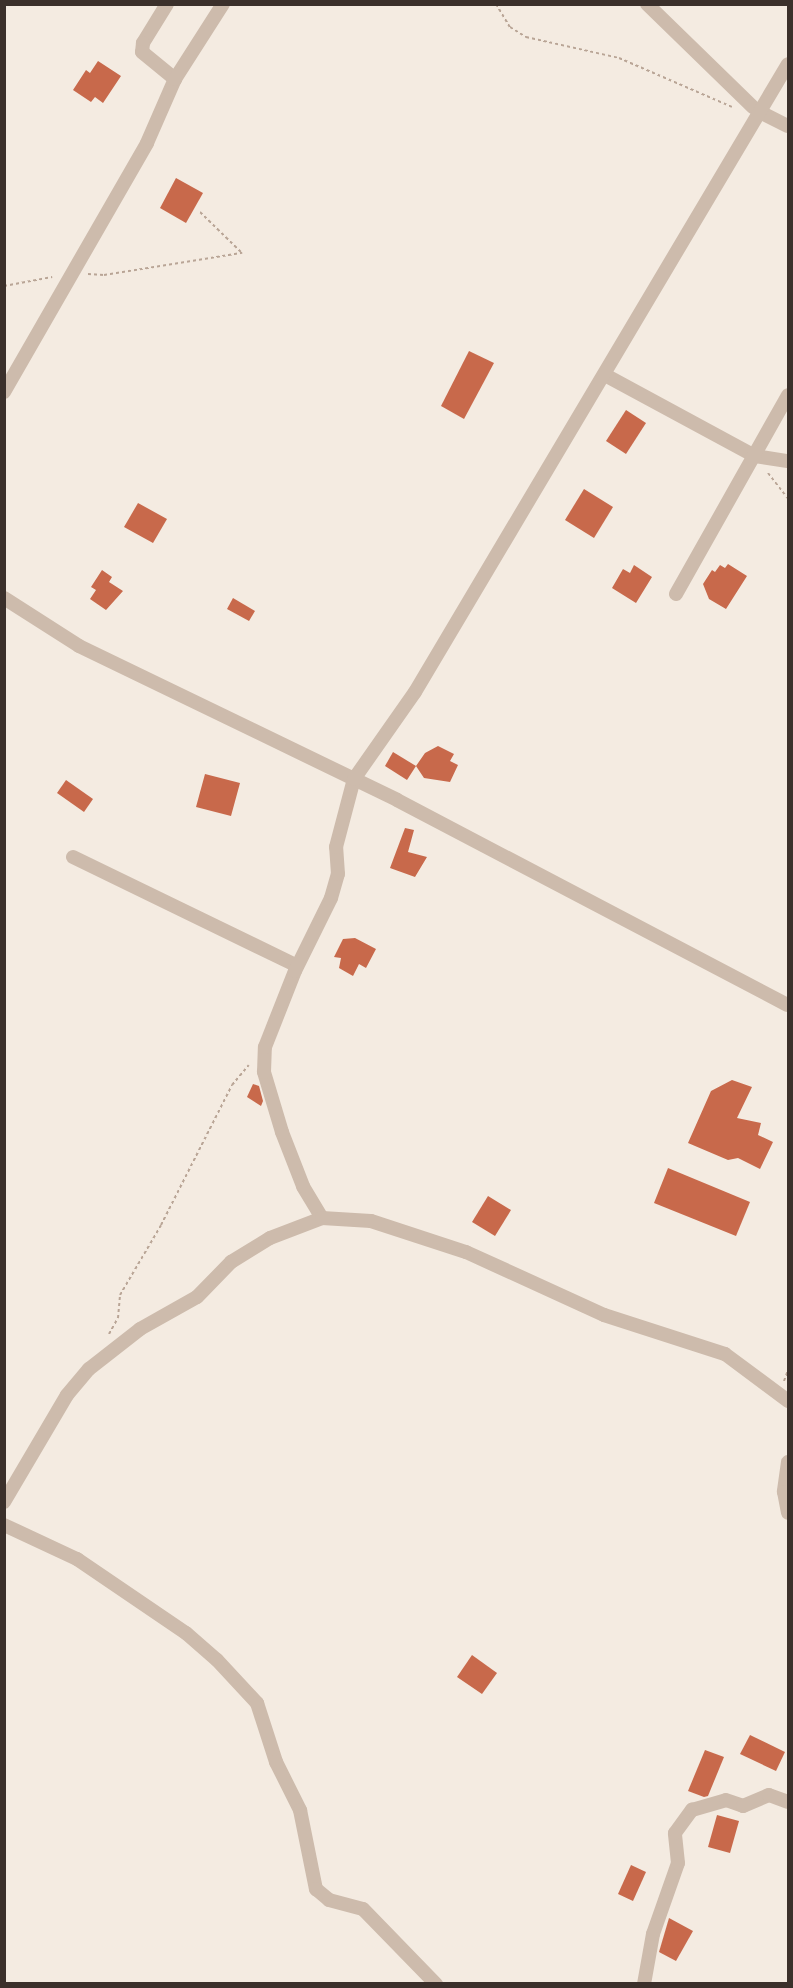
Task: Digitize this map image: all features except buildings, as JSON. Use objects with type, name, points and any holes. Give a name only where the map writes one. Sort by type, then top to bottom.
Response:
[{"type":"street","points":[[167,4],[143,43],[142,51],[175,79]]},
{"type":"street","points":[[4,392],[147,143],[175,79],[223,4]]},
{"type":"street","points":[[647,4],[757,109],[789,126]]},
{"type":"street","points":[[322,1218],[303,1186],[282,1132],[264,1072],[265,1047],[297,966],[338,874],[336,847],[354,779],[415,692],[605,375],[757,109],[789,64]]},
{"type":"street","points":[[605,375],[755,456],[789,461]]},
{"type":"street","points":[[676,594],[789,395]]},
{"type":"street","points":[[4,598],[79,646],[354,779],[789,1005]]},
{"type":"street","points":[[73,857],[297,966]]},
{"type":"street","points":[[4,1502],[67,1395],[89,1369],[140,1329],[197,1297],[231,1262],[270,1238],[322,1218],[371,1221],[466,1252],[604,1315],[725,1354],[787,1403]]},
{"type":"street","points":[[789,1462],[784,1492],[789,1513]]},
{"type":"street","points":[[4,1525],[77,1559],[186,1633],[217,1660],[257,1703],[276,1762],[300,1809],[316,1889],[329,1900],[363,1909],[436,1983]]},
{"type":"street","points":[[644,1983],[653,1934],[678,1863],[675,1833],[692,1810],[726,1800],[743,1806],[769,1796],[789,1802]]},
{"type":"path","points":[[496,4],[510,27],[526,37],[619,58],[739,110],[757,109]]},
{"type":"path","points":[[4,286],[72,274],[104,275],[242,253],[200,212]]},
{"type":"path","points":[[755,456],[789,499]]},
{"type":"path","points":[[107,1338],[118,1318],[120,1295],[196,1159],[232,1084],[265,1047]]}]
